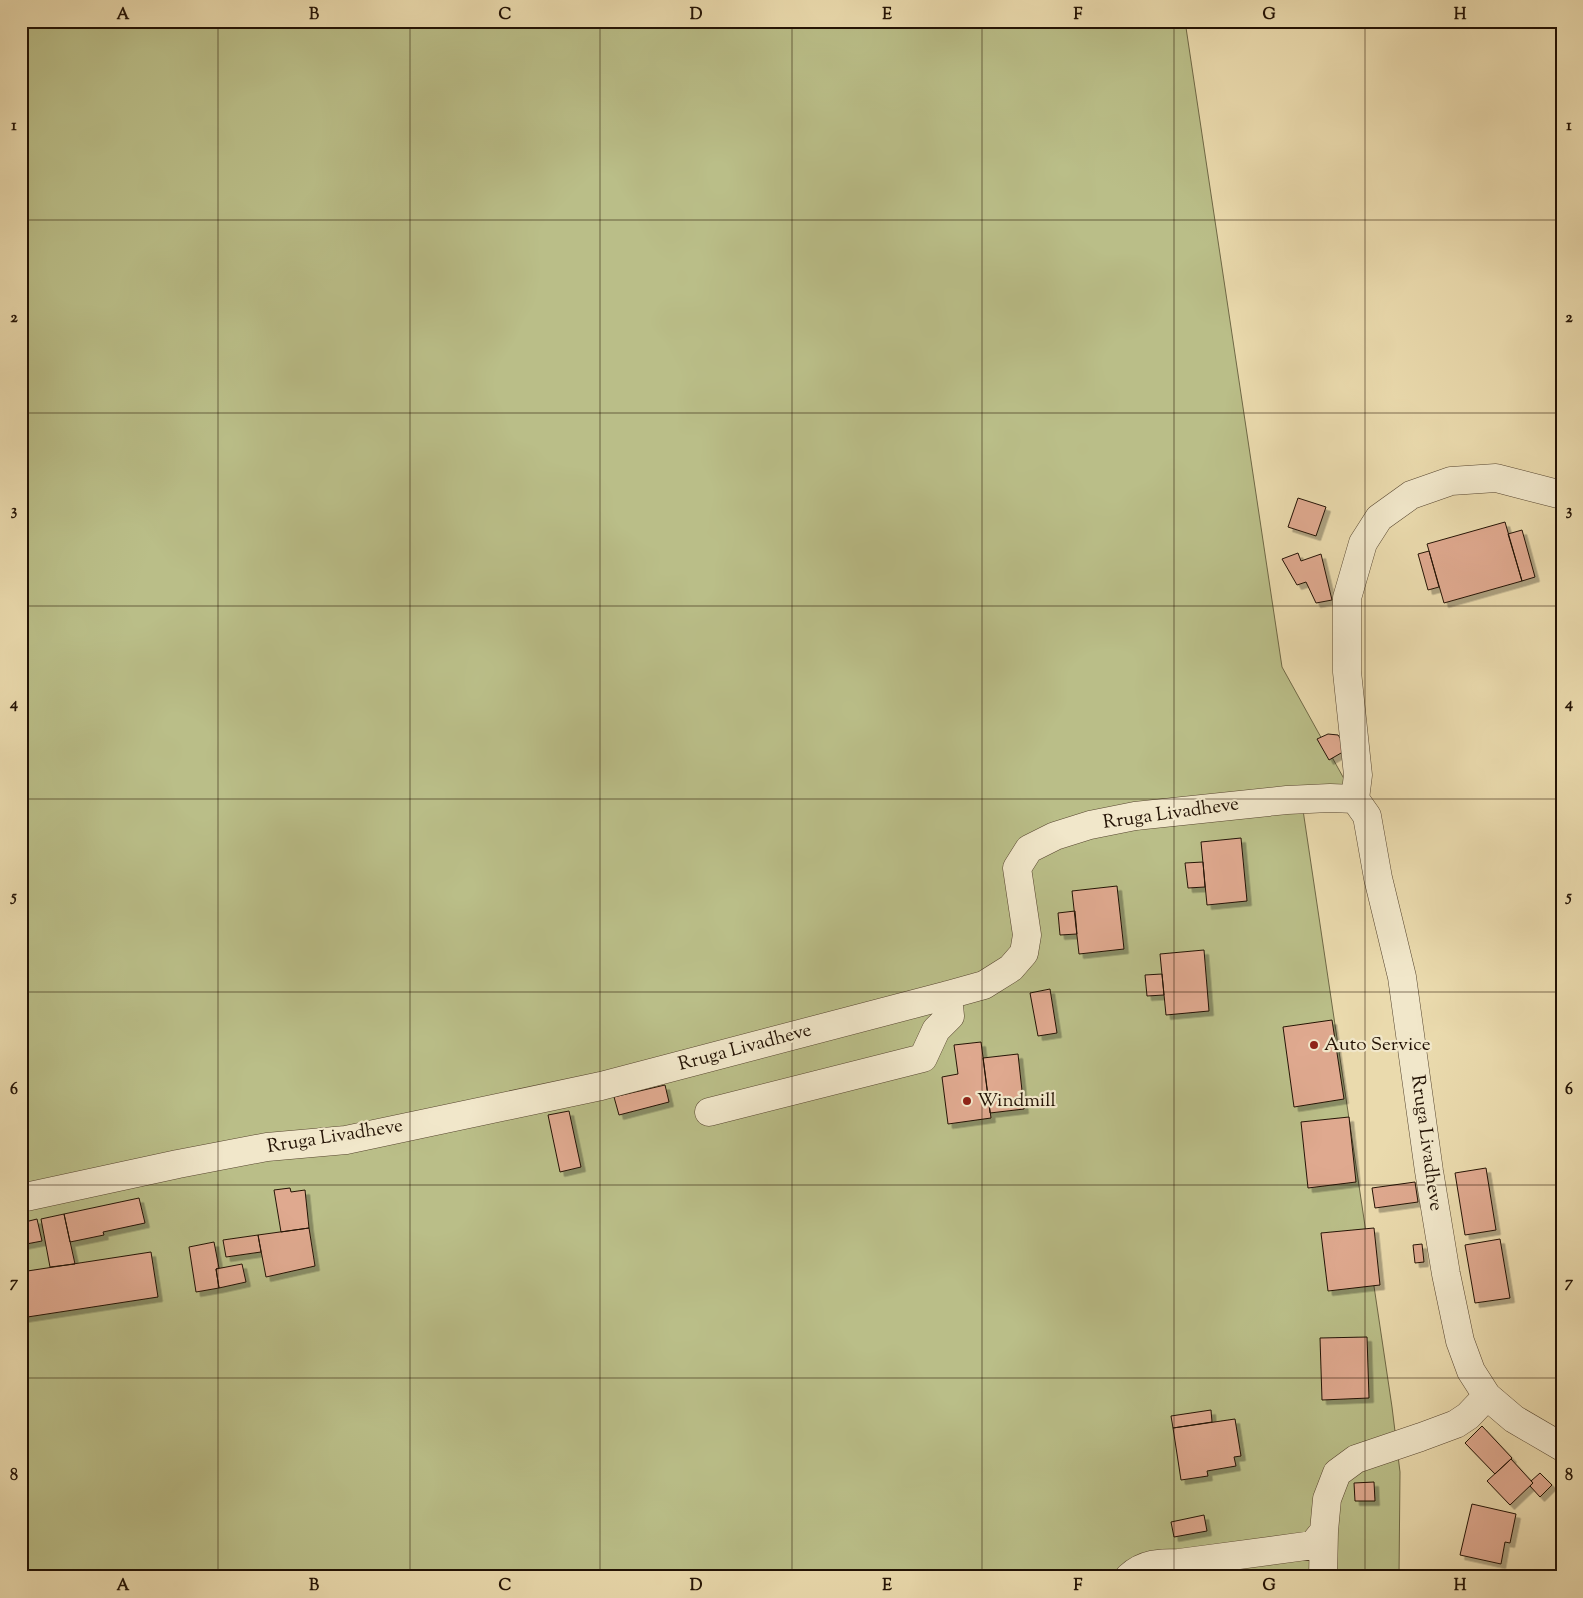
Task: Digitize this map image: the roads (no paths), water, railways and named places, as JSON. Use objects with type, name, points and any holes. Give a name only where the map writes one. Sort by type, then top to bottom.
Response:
[{"type":"street","points":[[1355,799],[1358,775],[1347,672],[1346,598],[1363,543],[1379,518],[1412,495],[1451,481],[1496,478],[1562,495]]},
{"type":"street","name":"Rruga Livadheve","points":[[21,1198],[267,1147],[346,1140],[601,1086],[984,985],[1012,968],[1024,953],[1027,935],[1017,868],[1029,849],[1055,836],[1090,825],[1135,816],[1287,800],[1355,799],[1367,816],[1378,878],[1402,977],[1429,1171],[1446,1274],[1458,1332],[1471,1371],[1487,1396],[1514,1419],[1562,1447]]},
{"type":"street","points":[[709,1112],[923,1058],[936,1030],[950,1016],[948,995]]},
{"type":"street","points":[[1324,1577],[1324,1531],[1327,1499],[1337,1473],[1356,1459],[1456,1424],[1468,1416],[1487,1396]]},
{"type":"street","points":[[1129,1577],[1136,1570],[1152,1563],[1177,1570],[1314,1544],[1324,1531]]},
{"type":"place","name":"Auto Service","points":[[1314,1045]]},
{"type":"place","name":"Windmill","points":[[967,1101]]}]
